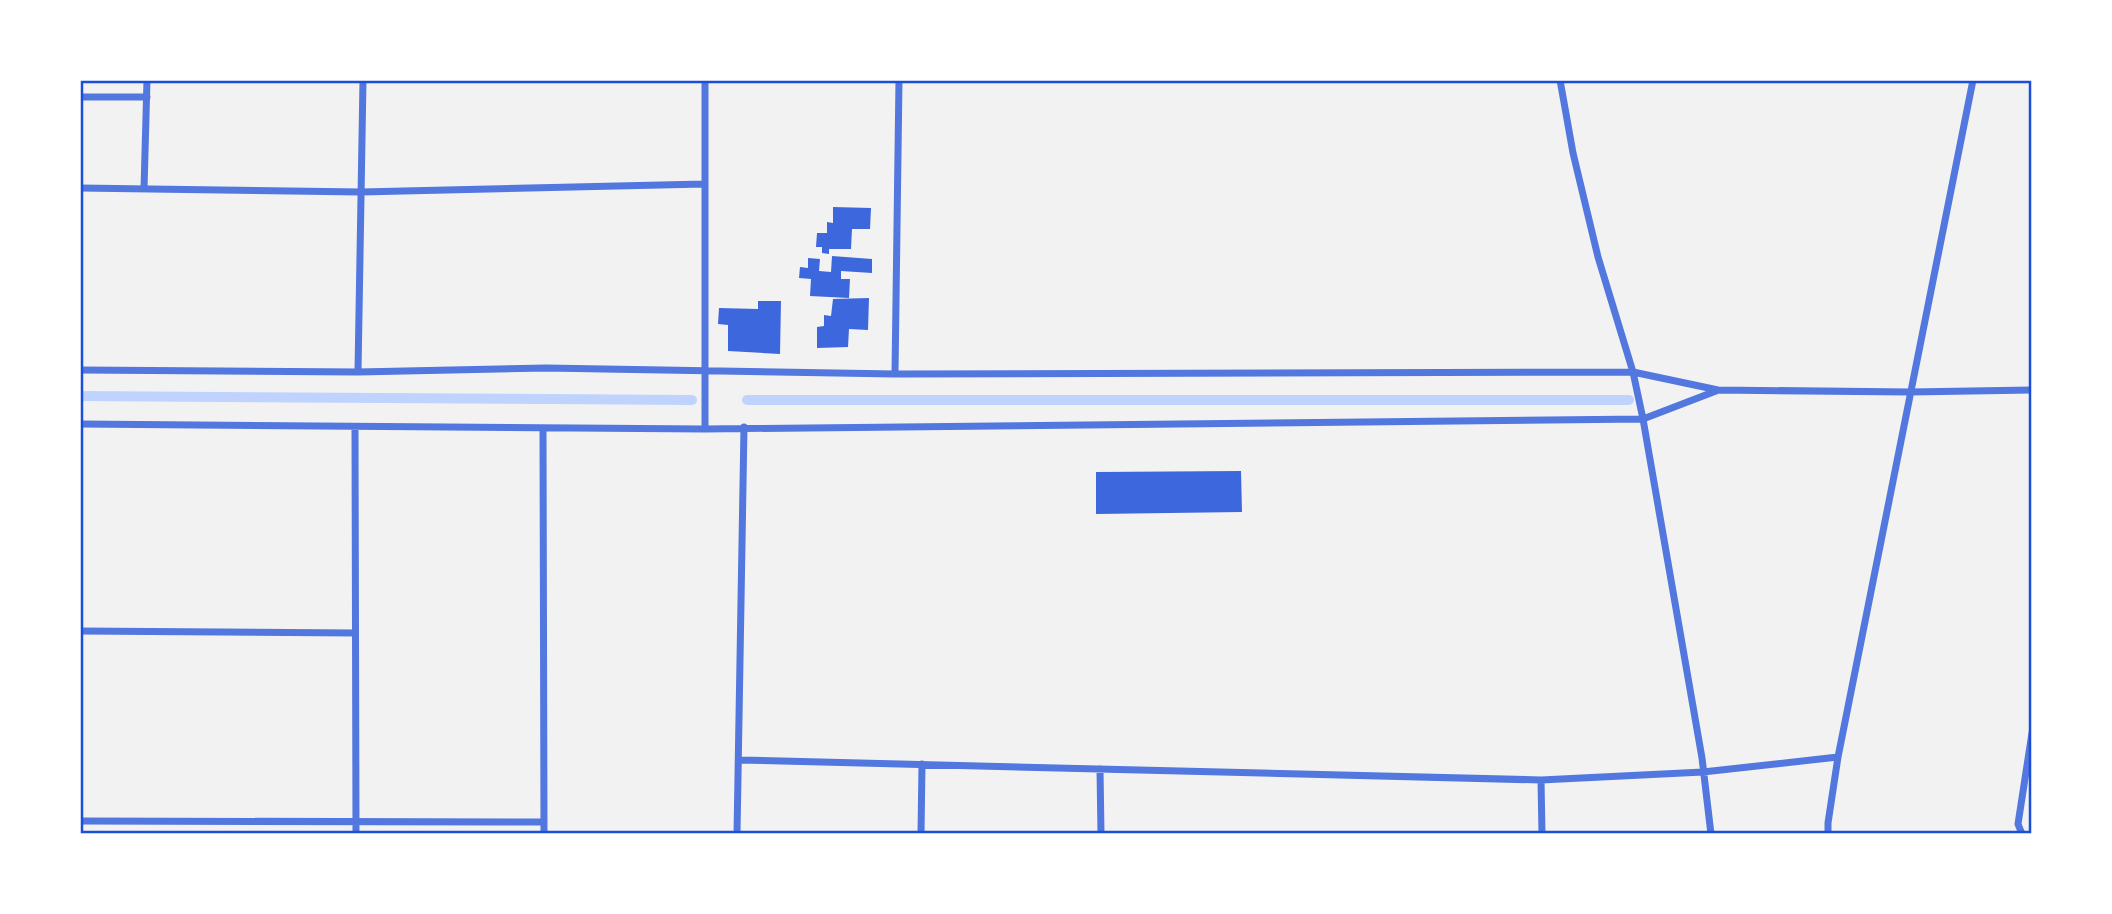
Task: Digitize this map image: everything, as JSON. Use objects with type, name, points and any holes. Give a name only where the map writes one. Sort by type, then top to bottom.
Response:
[{"type":"street","points":[[144,189],[147,80]]},
{"type":"street","points":[[358,372],[363,80]]},
{"type":"street","points":[[705,80],[705,429]]},
{"type":"street","points":[[895,374],[899,80]]},
{"type":"street","points":[[1560,80],[1573,153],[1598,257],[1633,372],[1643,419],[1703,772],[1711,834]]},
{"type":"street","points":[[1828,834],[1838,757],[1973,80]]},
{"type":"street","points":[[80,97],[146,96]]},
{"type":"street","points":[[80,188],[361,192],[705,184]]},
{"type":"street","points":[[80,370],[358,372],[546,368],[895,374],[1633,372],[1718,390],[2032,390]]},
{"type":"street","points":[[80,424],[705,429],[1643,419],[1718,390]]},
{"type":"street","points":[[355,428],[356,834]]},
{"type":"street","points":[[737,834],[744,428]]},
{"type":"street","points":[[543,429],[544,834]]},
{"type":"street","points":[[80,631],[355,634]]},
{"type":"street","points":[[2022,834],[2018,824],[2032,733]]},
{"type":"street","points":[[739,760],[1541,780],[1703,772],[1838,757]]},
{"type":"street","points":[[921,834],[922,764]]},
{"type":"street","points":[[1101,769],[1101,834]]},
{"type":"street","points":[[1541,780],[1542,834]]},
{"type":"street","points":[[80,821],[544,822]]},
{"type":"building","points":[[833,207],[871,208],[870,229],[852,229],[851,249],[829,249],[829,254],[822,253],[822,247],[816,247],[817,233],[827,233],[827,222],[833,223]]},
{"type":"building","points":[[832,256],[872,259],[872,273],[841,271],[841,279],[850,279],[849,298],[810,296],[811,279],[799,278],[800,267],[808,268],[808,258],[820,259],[819,271],[831,272]]},
{"type":"building","points":[[869,298],[868,330],[849,329],[848,347],[817,348],[817,327],[824,326],[824,315],[831,316],[833,299]]},
{"type":"building","points":[[758,301],[781,301],[780,354],[728,351],[728,325],[718,324],[719,308],[758,309]]},
{"type":"building","points":[[1241,471],[1242,512],[1096,514],[1096,472]]},
{"type":"waterway","points":[[80,396],[692,400]]},
{"type":"waterway","points":[[747,400],[1629,400]]}]
